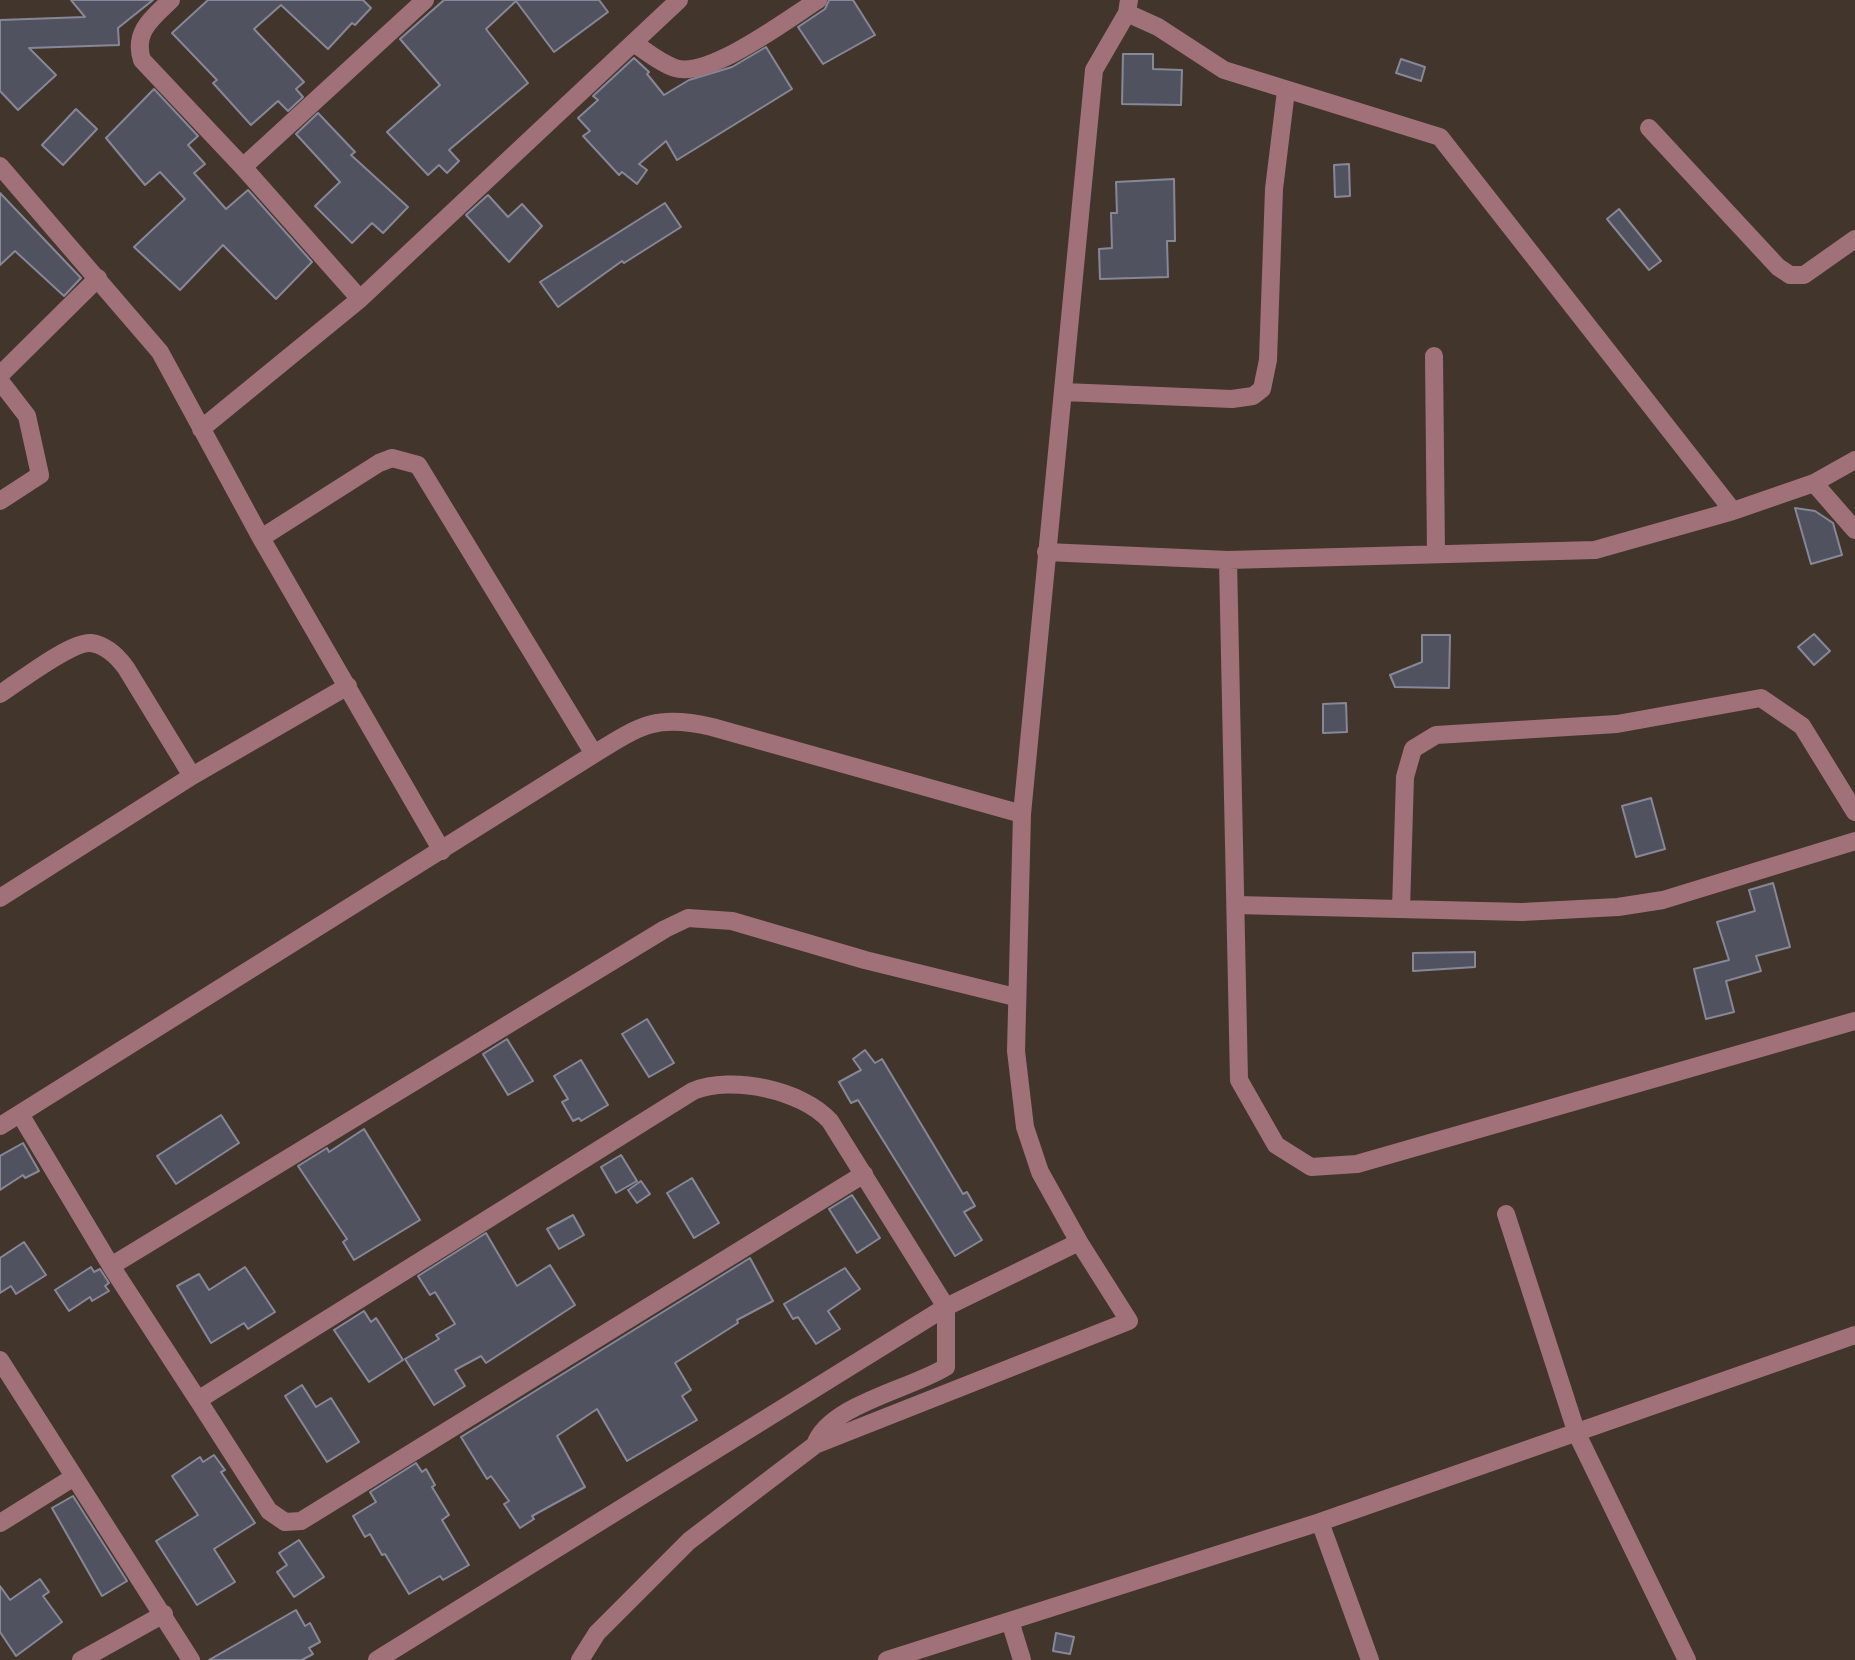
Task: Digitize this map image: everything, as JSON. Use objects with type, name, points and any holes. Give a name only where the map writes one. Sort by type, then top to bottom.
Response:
[{"type":"street","points":[[171,0],[141,32],[138,46],[142,60],[243,167],[360,299]]},
{"type":"street","points":[[243,167],[425,0]]},
{"type":"street","points":[[201,429],[360,299],[679,0]]},
{"type":"street","points":[[634,43],[659,61],[676,69],[691,70],[720,60],[818,0]]},
{"type":"street","points":[[580,1660],[597,1633],[689,1541],[815,1445],[1129,1321],[1079,1242],[1040,1172],[1025,1128],[1018,1089],[1015,997],[1022,814],[1094,69],[1128,6],[1224,70],[1440,137],[1733,511]]},
{"type":"street","points":[[1064,392],[1233,399],[1252,396],[1262,389],[1268,360],[1274,189],[1286,91]]},
{"type":"street","points":[[1649,128],[1778,267],[1790,275],[1804,275],[1855,239]]},
{"type":"street","points":[[0,166],[160,352],[261,538],[442,851]]},
{"type":"street","points":[[0,375],[98,278]]},
{"type":"street","points":[[1434,356],[1436,554]]},
{"type":"street","points":[[0,381],[27,416],[40,475],[0,502]]},
{"type":"street","points":[[261,538],[379,463],[392,458],[405,459],[418,465],[594,754]]},
{"type":"street","points":[[1046,552],[1228,560],[1595,550],[1733,511],[1814,483],[1855,460]]},
{"type":"street","points":[[1814,483],[1855,530]]},
{"type":"street","points":[[1228,560],[1238,1080],[1276,1144],[1311,1167],[1357,1164],[1855,1021]]},
{"type":"street","points":[[0,694],[74,648],[90,643],[105,648],[118,656],[192,776]]},
{"type":"street","points":[[0,898],[192,776],[348,686]]},
{"type":"street","points":[[1401,909],[1405,777],[1413,749],[1436,735],[1617,724],[1761,698],[1802,726],[1855,812]]},
{"type":"street","points":[[0,1126],[594,754],[652,723],[672,719],[688,721],[1022,814]]},
{"type":"street","points":[[1236,905],[1522,912],[1639,904],[1855,841]]},
{"type":"street","points":[[111,1266],[664,929],[688,918],[732,920],[865,960],[1015,997]]},
{"type":"street","points":[[198,1400],[701,1087],[740,1084],[816,1108],[831,1121],[946,1307],[946,1367],[931,1377],[836,1417],[819,1434],[815,1445]]},
{"type":"street","points":[[20,1114],[111,1266],[269,1511],[285,1522],[301,1521],[863,1174]]},
{"type":"street","points":[[1506,1214],[1577,1434],[1686,1660]]},
{"type":"street","points":[[377,1660],[946,1307],[1079,1242]]},
{"type":"street","points":[[887,1660],[1320,1522],[1855,1335]]},
{"type":"street","points":[[0,1360],[191,1660]]},
{"type":"street","points":[[0,1523],[74,1477]]},
{"type":"street","points":[[1320,1522],[1370,1660]]},
{"type":"street","points":[[81,1660],[164,1614]]},
{"type":"street","points":[[1010,1621],[1022,1660]]},
{"type":"building","points":[[71,0],[153,0],[118,28],[119,45],[29,48],[56,75],[18,110],[0,91],[0,20],[85,17]]},
{"type":"building","points":[[208,0],[363,0],[371,8],[355,25],[352,23],[328,49],[281,5],[254,29],[304,82],[296,89],[303,97],[288,111],[278,101],[251,125],[213,83],[217,80],[172,33]]},
{"type":"building","points":[[444,0],[599,0],[608,12],[554,52],[516,1],[486,29],[528,83],[449,150],[459,161],[447,173],[439,165],[428,175],[387,132],[440,85],[400,39]]},
{"type":"building","points":[[829,0],[853,0],[875,35],[823,64],[798,27],[825,9]]},
{"type":"building","points":[[766,47],[792,89],[677,160],[666,141],[639,164],[647,170],[637,184],[622,172],[619,175],[583,136],[590,131],[578,118],[598,100],[593,96],[634,58],[649,72],[647,74],[664,95],[689,80],[732,67]]},
{"type":"building","points":[[1123,54],[1153,54],[1153,69],[1182,70],[1181,105],[1122,104]]},
{"type":"building","points":[[1401,59],[1425,67],[1421,81],[1396,73]]},
{"type":"building","points":[[154,89],[198,136],[188,145],[205,164],[194,173],[226,209],[248,190],[312,262],[276,299],[223,245],[180,290],[134,247],[185,199],[160,172],[145,185],[106,138]]},
{"type":"building","points":[[76,109],[97,129],[63,165],[42,145]]},
{"type":"building","points":[[318,113],[355,152],[351,155],[408,207],[383,233],[372,223],[352,243],[315,206],[340,182],[296,134]]},
{"type":"building","points":[[1349,164],[1350,196],[1335,197],[1334,165]]},
{"type":"building","points":[[1174,179],[1175,241],[1167,241],[1168,277],[1100,279],[1099,249],[1112,248],[1111,213],[1117,213],[1116,182]]},
{"type":"building","points":[[0,193],[81,278],[64,296],[15,251],[0,265]]},
{"type":"building","points":[[488,195],[508,217],[522,204],[542,226],[509,262],[466,215]]},
{"type":"building","points":[[665,203],[681,227],[624,263],[622,261],[558,307],[540,282]]},
{"type":"building","points":[[1619,209],[1661,261],[1649,270],[1607,219]]},
{"type":"building","points":[[1795,508],[1815,511],[1833,523],[1842,555],[1811,564]]},
{"type":"building","points":[[1814,634],[1830,651],[1814,665],[1798,647]]},
{"type":"building","points":[[1422,635],[1450,635],[1449,688],[1395,687],[1390,675],[1422,662]]},
{"type":"building","points":[[1346,703],[1347,732],[1323,733],[1323,704]]},
{"type":"building","points":[[1651,798],[1665,849],[1636,857],[1622,806]]},
{"type":"building","points":[[1773,883],[1790,947],[1756,956],[1761,971],[1726,981],[1734,1012],[1706,1019],[1694,969],[1729,960],[1717,922],[1755,911],[1749,890]]},
{"type":"building","points":[[1475,952],[1475,967],[1413,971],[1413,953]]},
{"type":"building","points":[[647,1019],[674,1063],[649,1077],[622,1034]]},
{"type":"building","points":[[507,1039],[533,1081],[508,1095],[483,1054]]},
{"type":"building","points":[[865,1050],[875,1063],[882,1059],[963,1194],[967,1192],[975,1206],[964,1212],[982,1240],[955,1256],[858,1100],[851,1103],[839,1082],[861,1070],[853,1059]]},
{"type":"building","points":[[581,1060],[608,1105],[581,1121],[579,1118],[573,1121],[562,1102],[568,1099],[554,1076]]},
{"type":"building","points":[[221,1115],[239,1143],[176,1184],[157,1156]]},
{"type":"building","points":[[364,1129],[420,1220],[354,1260],[343,1242],[347,1239],[298,1166],[327,1148],[329,1152]]},
{"type":"building","points":[[23,1143],[39,1171],[25,1178],[23,1175],[0,1190],[0,1156]]},
{"type":"building","points":[[621,1155],[637,1181],[616,1193],[601,1167]]},
{"type":"building","points":[[692,1178],[719,1223],[694,1238],[667,1193]]},
{"type":"building","points":[[641,1181],[650,1194],[637,1203],[628,1190]]},
{"type":"building","points":[[852,1195],[880,1238],[857,1253],[829,1209]]},
{"type":"building","points":[[573,1215],[584,1235],[559,1249],[547,1229]]},
{"type":"building","points":[[486,1233],[517,1286],[550,1265],[575,1305],[486,1363],[481,1356],[455,1370],[465,1386],[434,1405],[405,1359],[439,1339],[436,1335],[455,1324],[435,1292],[430,1295],[418,1276]]},
{"type":"building","points":[[24,1242],[46,1275],[16,1294],[11,1286],[0,1293],[0,1258]]},
{"type":"building","points":[[750,1258],[773,1301],[737,1320],[738,1323],[675,1363],[691,1390],[682,1396],[697,1420],[627,1461],[597,1409],[557,1436],[585,1487],[532,1516],[534,1519],[520,1528],[504,1504],[509,1501],[491,1476],[487,1479],[461,1437]]},
{"type":"building","points":[[91,1267],[94,1272],[100,1269],[109,1283],[105,1286],[109,1291],[92,1301],[90,1297],[69,1311],[55,1290]]},
{"type":"building","points":[[245,1267],[275,1312],[248,1329],[244,1323],[211,1343],[177,1286],[199,1274],[209,1290]]},
{"type":"building","points":[[845,1268],[860,1289],[828,1311],[840,1329],[816,1344],[798,1317],[793,1319],[784,1304]]},
{"type":"building","points":[[364,1311],[371,1322],[376,1318],[403,1360],[369,1382],[334,1330]]},
{"type":"building","points":[[302,1385],[316,1407],[331,1398],[359,1442],[327,1462],[285,1396]]},
{"type":"building","points":[[214,1455],[225,1470],[221,1472],[255,1523],[214,1549],[235,1582],[197,1605],[156,1541],[198,1515],[172,1476],[200,1457],[203,1462]]},
{"type":"building","points":[[416,1463],[422,1472],[426,1469],[435,1485],[432,1487],[449,1515],[442,1520],[469,1565],[443,1580],[440,1576],[409,1594],[385,1554],[382,1555],[370,1534],[365,1537],[353,1516],[376,1502],[370,1492]]},
{"type":"building","points":[[73,1496],[127,1581],[102,1596],[52,1508]]},
{"type":"building","points":[[299,1540],[324,1577],[294,1597],[277,1572],[287,1565],[279,1553]]},
{"type":"building","points":[[40,1579],[49,1592],[43,1596],[62,1622],[16,1656],[0,1632],[0,1586],[10,1600]]},
{"type":"building","points":[[296,1610],[305,1626],[310,1623],[320,1642],[309,1648],[313,1654],[302,1660],[209,1660]]},
{"type":"building","points":[[1056,1633],[1074,1637],[1070,1654],[1053,1651]]}]
